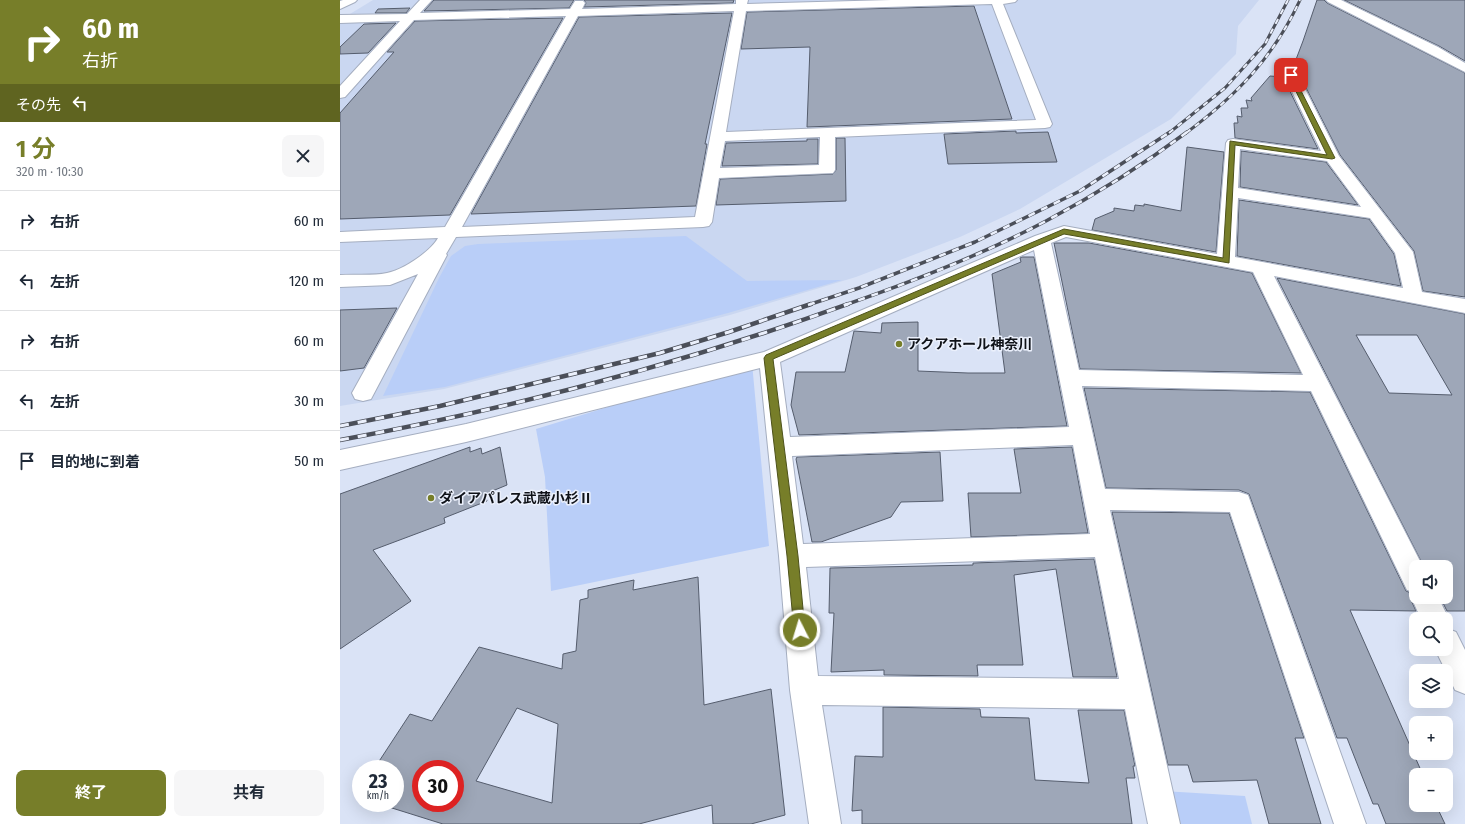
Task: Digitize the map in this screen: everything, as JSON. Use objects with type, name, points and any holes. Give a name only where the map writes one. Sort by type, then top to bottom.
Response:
[{"type":"street","points":[[340,6],[351,0]]},
{"type":"street","points":[[340,94],[345,84],[426,0]]},
{"type":"street","points":[[718,137],[1045,124],[996,0]]},
{"type":"street","points":[[340,19],[411,17],[577,6],[1011,0]]},
{"type":"street","points":[[1332,0],[1428,47],[1465,68]]},
{"type":"street","points":[[340,237],[445,240],[704,222],[742,4]]},
{"type":"street","points":[[363,394],[445,240],[577,6]]},
{"type":"street","points":[[1291,75],[1332,158],[1404,252],[1414,296]]},
{"type":"street","points":[[712,173],[827,170],[828,133]]},
{"type":"street","points":[[1226,261],[1232,143],[1332,158]]},
{"type":"street","points":[[1230,192],[1374,214]]},
{"type":"street","points":[[340,460],[466,433],[769,358],[1064,231],[1465,306]]},
{"type":"street","points":[[340,281],[390,278],[414,269],[445,240]]},
{"type":"street","points":[[1041,240],[1164,824]]},
{"type":"street","points":[[1260,267],[1409,567]]},
{"type":"street","points":[[769,358],[792,556],[805,690],[825,824]]},
{"type":"street","points":[[1070,378],[1317,383]]},
{"type":"street","points":[[779,447],[1082,436]]},
{"type":"street","points":[[1095,499],[1239,502],[1350,824]]},
{"type":"street","points":[[792,556],[1105,545]]},
{"type":"street","points":[[1453,643],[1465,645]]},
{"type":"street","points":[[1453,656],[1465,680]]},
{"type":"street","points":[[805,690],[1136,694]]},
{"type":"shaded area","points":[[373,0],[1259,0],[1238,26],[1236,54],[1171,119],[1020,209],[960,237],[856,277],[730,315],[444,389],[340,406],[340,20]]},
{"type":"shaded area","points":[[686,236],[747,281],[842,280],[728,313],[445,387],[383,396],[451,256],[465,246],[478,244]]},
{"type":"shaded area","points":[[752,363],[769,546],[551,591],[545,477],[536,429]]},
{"type":"shaded area","points":[[1163,791],[1245,796],[1252,824],[1169,824]]},
{"type":"building","points":[[434,0],[574,0],[569,8],[424,11]]},
{"type":"building","points":[[584,0],[734,0],[733,3],[584,7],[586,3]]},
{"type":"building","points":[[1317,0],[1324,0],[1327,3],[1465,73],[1465,297],[1423,291],[1414,251],[1340,155],[1299,74],[1292,70]]},
{"type":"building","points":[[1344,0],[1465,0],[1465,61],[1439,46]]},
{"type":"building","points":[[974,6],[1012,119],[807,127],[810,47],[741,49],[747,12]]},
{"type":"building","points":[[410,8],[406,13],[375,13],[378,9]]},
{"type":"building","points":[[732,13],[705,144],[707,144],[696,206],[471,214],[579,17]]},
{"type":"building","points":[[563,18],[450,215],[340,219],[340,113],[394,52],[387,52],[415,21]]},
{"type":"building","points":[[396,23],[368,53],[340,54],[340,47],[364,24]]},
{"type":"building","points":[[1270,76],[1283,77],[1318,149],[1235,138],[1234,123],[1238,123],[1237,116],[1242,117],[1241,108],[1248,108],[1246,100],[1252,101],[1251,98]]},
{"type":"building","points":[[1016,131],[1016,133],[1048,132],[1057,162],[948,164],[944,134]]},
{"type":"building","points":[[836,138],[845,138],[846,201],[716,205],[720,179],[833,174],[836,170]]},
{"type":"building","points":[[807,139],[818,139],[818,164],[722,166],[726,143],[807,141]]},
{"type":"building","points":[[1187,147],[1224,152],[1216,252],[1092,230],[1095,219],[1114,211],[1114,208],[1134,211],[1135,205],[1144,206],[1144,204],[1181,211]]},
{"type":"building","points":[[1241,151],[1326,162],[1358,205],[1240,187]]},
{"type":"building","points":[[1239,200],[1369,219],[1394,254],[1401,286],[1237,256]]},
{"type":"building","points":[[1054,243],[1089,243],[1252,273],[1301,373],[1080,369]]},
{"type":"building","points":[[1034,257],[1067,426],[799,435],[791,405],[796,372],[845,372],[854,331],[881,333],[882,323],[918,322],[918,371],[1005,373],[992,274],[1021,262],[1020,258]]},
{"type":"building","points":[[1277,278],[1465,314],[1465,611],[1447,611],[1444,604],[1453,604],[1453,560],[1420,560]],"holes":[[[1356,335],[1417,335],[1452,395],[1389,393]]]},
{"type":"building","points":[[397,308],[364,368],[340,371],[340,310]]},
{"type":"building","points":[[1084,388],[1310,392],[1406,591],[1409,592],[1409,604],[1413,604],[1416,611],[1350,610],[1409,743],[1409,760],[1416,760],[1420,768],[1409,768],[1409,812],[1439,812],[1445,824],[1386,824],[1378,804],[1373,804],[1347,738],[1337,738],[1249,494],[1239,490],[1106,488]]},
{"type":"building","points":[[470,447],[470,452],[481,448],[482,454],[500,447],[507,485],[485,494],[487,501],[444,518],[445,523],[373,550],[411,601],[340,649],[340,494]]},
{"type":"building","points":[[1072,447],[1088,533],[971,537],[968,493],[1021,493],[1014,449]]},
{"type":"building","points":[[940,452],[943,501],[901,502],[891,517],[821,542],[812,542],[796,459],[797,457]]},
{"type":"building","points":[[1112,512],[1229,513],[1304,738],[1295,738],[1321,824],[1269,824],[1257,780],[1193,782],[1188,765],[1168,765]]},
{"type":"building","points":[[1094,559],[1117,677],[1073,677],[1056,569],[1014,575],[1023,665],[977,665],[978,676],[884,675],[884,670],[831,672],[834,613],[829,613],[830,568],[973,565],[973,563]]},
{"type":"building","points":[[698,577],[704,705],[771,689],[785,815],[751,824],[713,824],[712,805],[639,824],[443,824],[404,812],[404,760],[380,760],[410,714],[432,721],[479,647],[562,669],[563,654],[576,651],[580,600],[588,598],[588,590],[634,580],[633,590]],"holes":[[[517,708],[558,724],[552,803],[476,781]]]},
{"type":"building","points":[[883,707],[980,709],[981,717],[1029,718],[1035,780],[1089,783],[1078,710],[1124,710],[1135,766],[1133,766],[1135,778],[1126,778],[1132,824],[862,824],[862,810],[852,811],[855,756],[883,757]]},
{"type":"railway","points":[[1169,133],[1225,88],[1265,44],[1288,0]]},
{"type":"railway","points":[[1186,133],[1237,90],[1266,58],[1278,40],[1300,0]]},
{"type":"railway","points":[[811,304],[859,288],[975,242],[1080,191],[1170,132]]},
{"type":"railway","points":[[845,305],[897,287],[947,267],[1022,233],[1101,190],[1136,168],[1187,132]]},
{"type":"railway","points":[[340,426],[440,406],[660,353],[729,332],[811,304]]},
{"type":"railway","points":[[340,440],[469,414],[597,382],[723,346],[848,304]]},
{"type":"place","name":"アクアホール神奈川","points":[[899,344]]},
{"type":"place","name":"ダイアパレス武蔵小杉Ⅱ","points":[[431,498]]},
{"type":"route","points":[[800,630],[769,358],[1064,231],[1226,261],[1232,143],[1332,158],[1291,75]]}]
